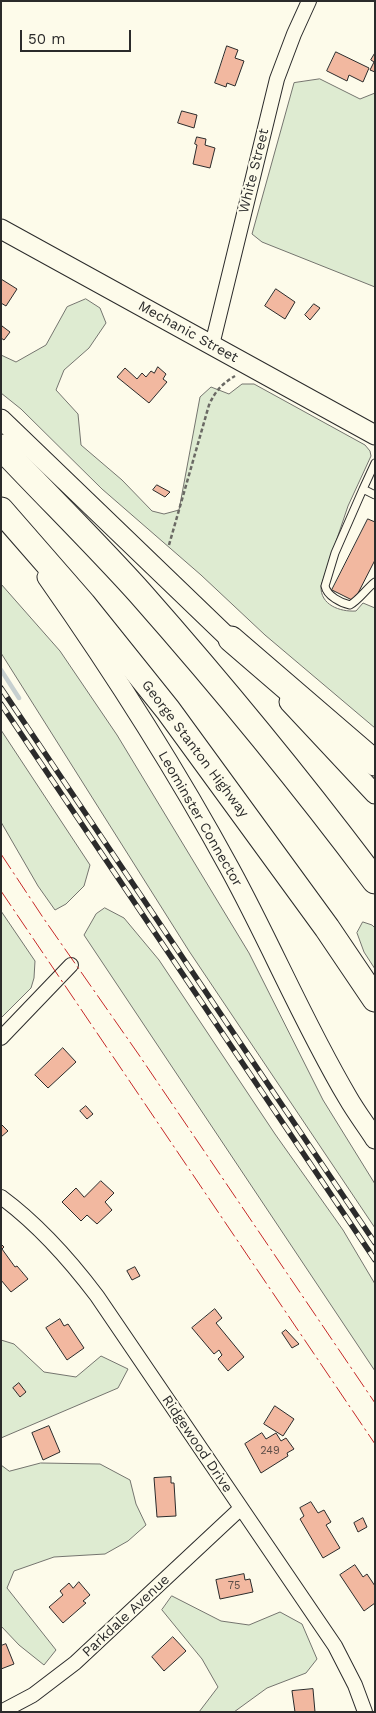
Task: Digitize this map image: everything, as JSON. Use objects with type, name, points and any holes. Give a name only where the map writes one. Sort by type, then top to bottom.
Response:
[{"type":"highway","points":[[1,447],[138,591],[194,655],[314,800],[375,881]]},
{"type":"highway","name":"George Stanton Highway","points":[[1,512],[83,604],[168,710],[327,928],[375,999]]},
{"type":"highway","points":[[231,639],[375,763]]},
{"type":"main road","name":"Mechanic Street","points":[[1,230],[375,435]]},
{"type":"main road","points":[[1,419],[231,639],[375,794]]},
{"type":"main road","name":"Leominster Connector","points":[[1,512],[86,632],[173,769],[230,870],[325,1057],[348,1099],[375,1139]]},
{"type":"street","name":"White Street","points":[[212,345],[277,79],[309,1]]},
{"type":"street","points":[[1,1038],[71,965]]},
{"type":"street","name":"Ridgewood Drive","points":[[1,1197],[42,1231],[82,1276],[342,1659],[355,1685],[365,1712]]},
{"type":"street","name":"Parkdale Avenue","points":[[1,1712],[33,1694],[75,1663],[241,1508]]},
{"type":"lane","points":[[375,463],[335,554],[325,586],[328,594],[350,605],[358,600],[375,582]]},
{"type":"lane","points":[[363,489],[375,495]]},
{"type":"path","points":[[169,545],[213,396],[227,381],[252,367]]},
{"type":"green space","points":[[320,79],[360,99],[375,93],[375,287],[262,242],[252,234],[294,83]]},
{"type":"green space","points":[[86,299],[100,308],[106,323],[89,348],[64,370],[56,390],[78,414],[81,445],[122,480],[152,511],[164,514],[179,510],[200,397],[211,387],[229,394],[242,384],[254,384],[365,445],[370,451],[371,456],[348,506],[321,586],[327,603],[338,609],[356,611],[363,603],[375,608],[375,728],[265,635],[201,575],[102,489],[21,409],[1,393],[1,355],[16,362],[46,345],[67,307]]},
{"type":"green space","points":[[1,584],[60,651],[117,735],[249,953],[323,1100],[375,1184],[375,1228],[189,951],[1,653]]},
{"type":"green space","points":[[1,730],[90,865],[84,886],[66,904],[55,910],[38,886],[1,822]]},
{"type":"green space","points":[[105,908],[124,918],[159,960],[275,1134],[343,1230],[375,1284],[375,1371],[84,935],[96,914]]},
{"type":"green space","points":[[1,911],[35,961],[34,978],[31,988],[1,1018]]},
{"type":"green space","points":[[363,922],[375,928],[375,969],[364,952],[357,933]]},
{"type":"green space","points":[[1,1340],[14,1344],[44,1372],[76,1377],[101,1356],[128,1369],[118,1388],[1,1438]]},
{"type":"green space","points":[[41,1463],[100,1464],[130,1480],[136,1504],[146,1525],[128,1541],[105,1554],[54,1557],[14,1571],[7,1588],[56,1650],[44,1665],[19,1645],[1,1626],[1,1465],[9,1471]]},
{"type":"green space","points":[[172,1596],[221,1621],[249,1625],[280,1612],[302,1624],[317,1659],[306,1673],[267,1688],[234,1712],[199,1712],[218,1687],[202,1659],[162,1610]]},
{"type":"building","points":[[227,46],[238,50],[235,58],[244,61],[235,86],[227,83],[226,87],[215,83]]},
{"type":"building","points":[[336,52],[369,68],[363,82],[349,75],[347,81],[327,71]]},
{"type":"building","points":[[375,53],[375,72],[370,70],[374,62],[371,60]]},
{"type":"building","points":[[182,111],[197,115],[194,128],[178,123]]},
{"type":"building","points":[[197,137],[206,139],[205,145],[215,148],[210,168],[193,164]]},
{"type":"building","points":[[1,279],[17,289],[6,306],[1,303]]},
{"type":"building","points":[[276,289],[295,302],[285,319],[265,306]]},
{"type":"building","points":[[314,304],[320,308],[310,320],[305,315]]},
{"type":"building","points":[[2,326],[10,332],[4,340],[1,338]]},
{"type":"building","points":[[158,367],[166,374],[163,379],[167,382],[149,403],[117,377],[125,368],[137,379],[142,373],[146,377],[151,371],[154,373]]},
{"type":"building","points":[[157,485],[170,492],[165,497],[153,490]]},
{"type":"building","points":[[368,519],[375,522],[375,560],[354,601],[332,590]]},
{"type":"building","points":[[63,1048],[76,1062],[48,1088],[35,1075]]},
{"type":"building","points":[[86,1106],[93,1114],[87,1119],[80,1111]]},
{"type":"building","points":[[1,1124],[8,1131],[1,1137]]},
{"type":"building","points":[[101,1181],[114,1193],[105,1202],[112,1210],[97,1224],[87,1215],[81,1221],[62,1202],[76,1188],[84,1197]]},
{"type":"building","points":[[1,1244],[4,1247],[2,1249],[15,1267],[17,1266],[28,1279],[11,1292],[1,1280]]},
{"type":"building","points":[[135,1267],[140,1276],[132,1280],[127,1271]]},
{"type":"building","points":[[215,1309],[222,1318],[216,1323],[244,1357],[228,1371],[218,1359],[222,1355],[219,1350],[214,1354],[192,1328]]},
{"type":"building","points":[[60,1319],[64,1326],[68,1324],[84,1348],[67,1360],[46,1328]]},
{"type":"building","points":[[286,1330],[299,1344],[292,1348],[282,1333]]},
{"type":"building","points":[[19,1383],[26,1392],[20,1397],[13,1388]]},
{"type":"building","points":[[275,1406],[294,1419],[283,1436],[264,1424]]},
{"type":"building","points":[[49,1426],[60,1452],[43,1460],[32,1433]]},
{"type":"building","points":[[262,1433],[266,1439],[276,1433],[281,1441],[286,1438],[294,1449],[287,1453],[288,1456],[261,1473],[245,1444]]},
{"type":"building","points":[[171,1477],[171,1483],[174,1483],[176,1516],[157,1517],[154,1478]]},
{"type":"building","points":[[311,1502],[318,1513],[324,1510],[331,1522],[326,1525],[340,1548],[323,1558],[300,1519],[304,1516],[300,1508]]},
{"type":"building","points":[[363,1518],[367,1527],[358,1532],[354,1523]]},
{"type":"building","points":[[355,1565],[363,1577],[367,1574],[375,1586],[375,1603],[364,1611],[340,1575]]},
{"type":"building","points":[[244,1574],[245,1580],[250,1579],[253,1592],[220,1599],[216,1580]]},
{"type":"building","points":[[79,1582],[90,1595],[83,1601],[86,1603],[63,1623],[49,1607],[63,1595],[60,1591],[69,1583],[73,1588]]},
{"type":"building","points":[[173,1637],[186,1651],[164,1671],[152,1657]]},
{"type":"building","points":[[6,1644],[14,1664],[1,1669],[1,1646]]},
{"type":"building","points":[[313,1689],[315,1712],[295,1712],[292,1691]]},
{"type":"waterway","points":[[1,670],[19,698]]},
{"type":"railway","points":[[1,688],[375,1243]]},
{"type":"railway","points":[[1,704],[375,1260]]},
{"type":"power","points":[[1,854],[375,1403]]},
{"type":"power","points":[[1,891],[375,1444]]}]
